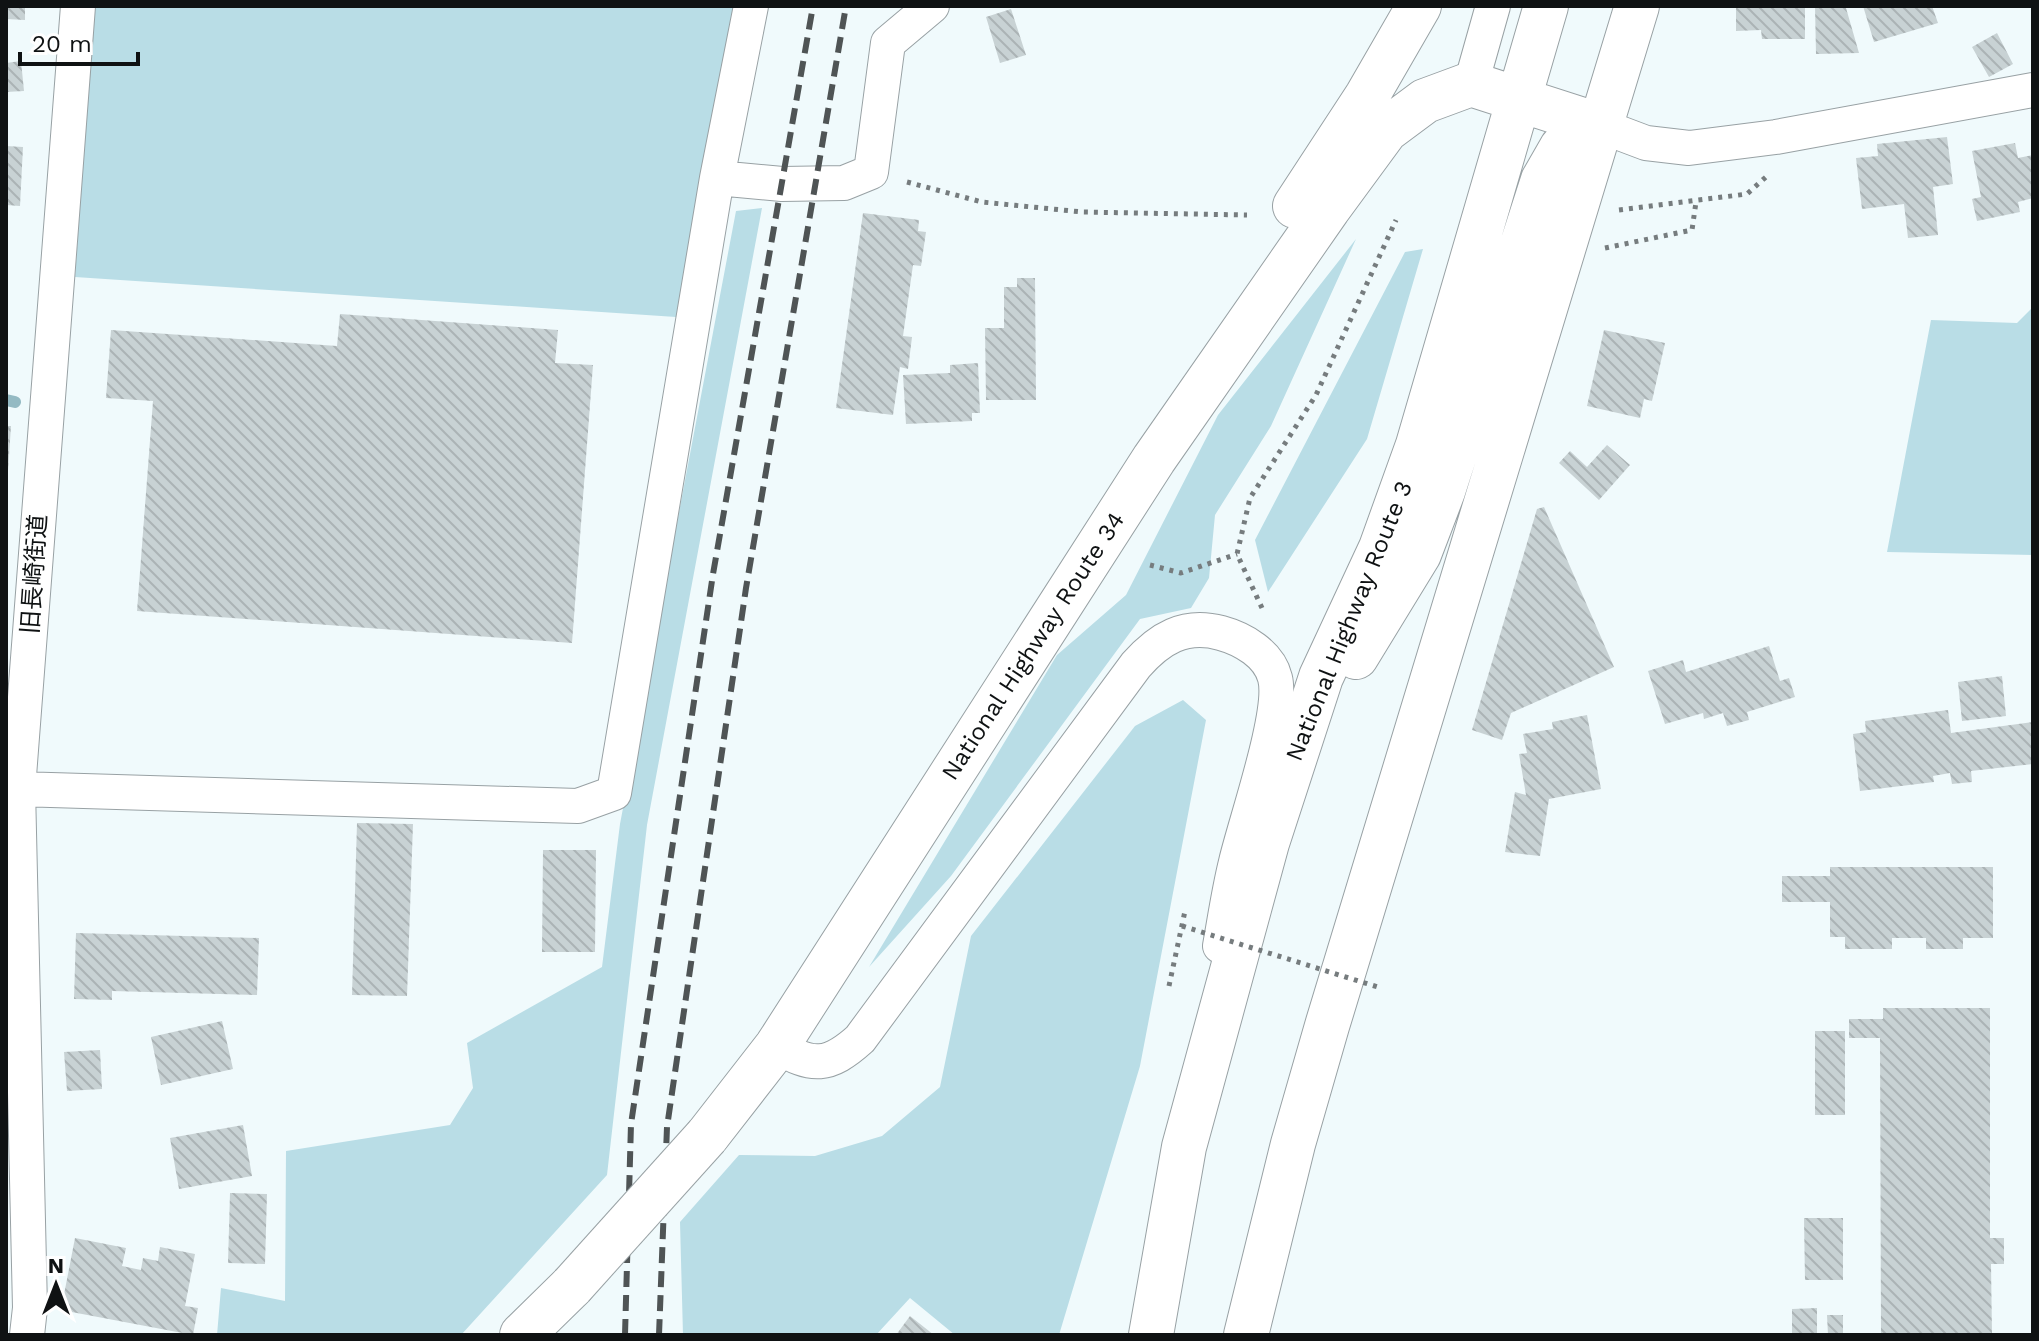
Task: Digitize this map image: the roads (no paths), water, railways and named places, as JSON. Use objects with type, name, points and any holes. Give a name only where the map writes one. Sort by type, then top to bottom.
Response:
[{"type":"highway","points":[[1154,459],[1229,307],[1367,96],[1419,6]]},
{"type":"highway","name":"National Highway Route 3","points":[[1151,1335],[1184,1147],[1267,843],[1321,677],[1381,548],[1418,445],[1546,6]]},
{"type":"highway","points":[[1246,1335],[1293,1144],[1327,1026],[1637,6]]},
{"type":"highway","points":[[1471,84],[1601,126]]},
{"type":"highway","name":"National Highway Route 34","points":[[522,1335],[572,1286],[707,1136],[777,1046],[1154,459],[1386,130],[1425,101],[1471,84]]},
{"type":"highway","points":[[1267,843],[1322,715],[1419,554],[1443,491],[1543,180],[1562,147],[1601,126]]},
{"type":"street","name":"旧長崎街道","points":[[27,1335],[30,1308],[15,1090],[20,564],[78,6]]},
{"type":"street","points":[[18,789],[578,806],[614,793],[717,178],[751,6]]},
{"type":"street","points":[[717,178],[782,184],[844,183],[871,172],[888,43],[932,6]]},
{"type":"street","points":[[1471,84],[1493,6]]},
{"type":"street","points":[[1601,126],[1646,143],[1689,148],[1776,137],[2033,90]]},
{"type":"street","points":[[777,1046],[797,1059],[820,1063],[842,1054],[860,1039],[1136,665],[1152,647],[1173,634],[1219,632],[1242,641],[1264,656],[1275,678],[1276,702],[1235,865],[1184,1147]]},
{"type":"waterway","points":[[6,400],[15,402]]},
{"type":"railway","points":[[625,1335],[631,1124],[713,574],[813,6]]},
{"type":"railway","points":[[659,1335],[667,1127],[746,588],[846,6]]}]
